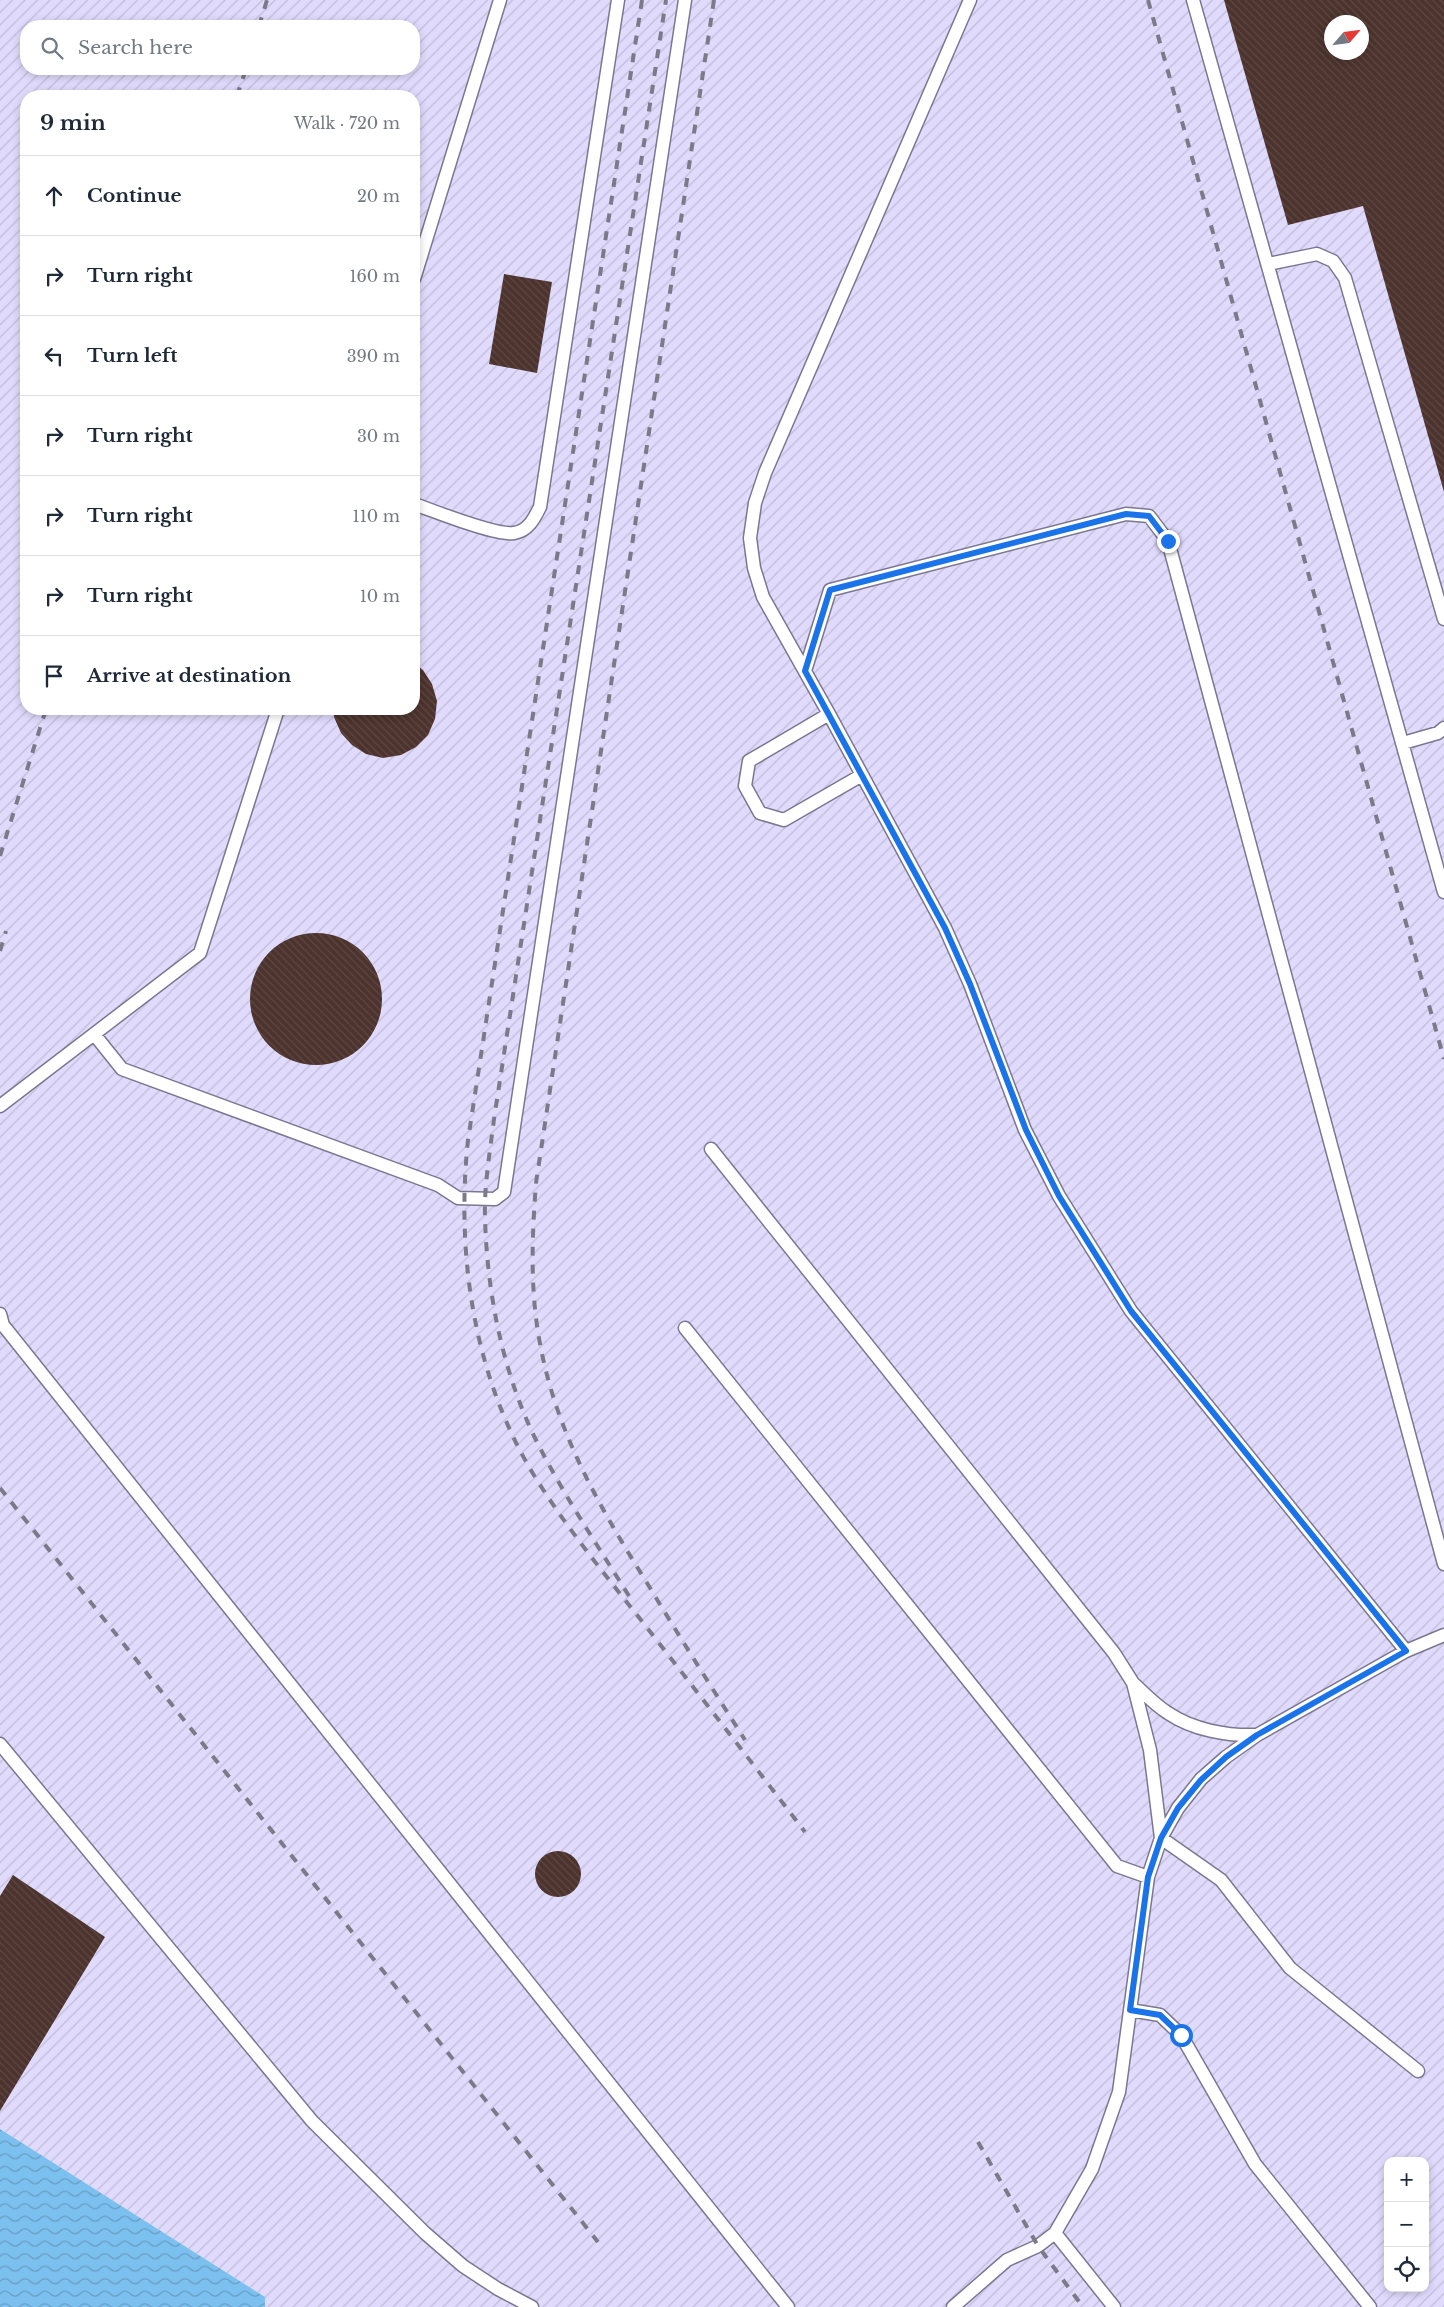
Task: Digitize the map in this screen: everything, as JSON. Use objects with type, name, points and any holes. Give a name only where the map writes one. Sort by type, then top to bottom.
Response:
[{"type":"lane","points":[[420,260],[500,0]]},
{"type":"lane","points":[[420,506],[499,532],[514,533],[526,528],[534,520],[540,507],[618,0]]},
{"type":"lane","points":[[94,1034],[122,1069],[438,1185],[458,1198],[495,1199],[504,1192],[685,0]]},
{"type":"lane","points":[[970,0],[765,473],[755,504],[750,538],[754,568],[763,597],[829,714],[948,936],[970,984],[1026,1130],[1059,1196],[1131,1311],[1406,1651]]},
{"type":"lane","points":[[1193,0],[1444,892]]},
{"type":"lane","points":[[1268,264],[1317,254],[1333,261],[1345,278],[1444,619]]},
{"type":"lane","points":[[805,671],[830,590],[1126,514],[1149,516],[1168,541],[1444,1564]]},
{"type":"lane","points":[[829,714],[750,761],[745,786],[760,813],[784,820],[862,775]]},
{"type":"lane","points":[[0,1106],[200,953],[276,715]]},
{"type":"lane","points":[[1403,743],[1438,733],[1444,728]]},
{"type":"lane","points":[[712,1148],[1114,1652],[1133,1683],[1168,1714],[1201,1728],[1232,1736],[1257,1735]]},
{"type":"lane","points":[[0,1314],[3,1325],[788,2307]]},
{"type":"lane","points":[[685,1328],[1117,1866],[1148,1877]]},
{"type":"lane","points":[[953,2307],[1008,2260],[1038,2246],[1055,2233],[1092,2168],[1119,2092],[1148,1877],[1161,1838],[1178,1808],[1201,1780],[1226,1757],[1257,1735],[1406,1651],[1444,1635]]},
{"type":"lane","points":[[1133,1683],[1150,1750],[1161,1838],[1221,1880],[1290,1968],[1418,2071]]},
{"type":"lane","points":[[0,1744],[312,2121],[425,2233],[463,2266],[498,2289],[532,2307]]},
{"type":"lane","points":[[1130,2010],[1160,2015],[1181,2035],[1255,2164],[1370,2307]]},
{"type":"lane","points":[[1055,2233],[1114,2307]]},
{"type":"shaded area","points":[[0,0],[1444,0],[1444,2307],[265,2307],[265,2297],[0,2129]]},
{"type":"water","points":[[0,2129],[265,2297],[265,2307],[0,2307]]},
{"type":"building","points":[[1224,0],[1444,0],[1444,492],[1363,206],[1288,225]]},
{"type":"building","points":[[504,274],[552,282],[537,373],[489,364]]},
{"type":"building","points":[[420,668],[432,684],[437,701],[435,719],[428,735],[416,747],[401,755],[383,758],[366,754],[352,745],[341,733],[334,715],[420,715]]},
{"type":"building","points":[[316,933],[329,934],[341,938],[363,952],[377,974],[381,986],[381,1012],[377,1024],[363,1046],[341,1060],[329,1064],[316,1065],[303,1064],[291,1060],[269,1046],[255,1024],[251,1012],[250,999],[251,986],[255,974],[269,952],[291,938],[303,934]]},
{"type":"building","points":[[558,1851],[571,1855],[577,1861],[581,1874],[577,1887],[571,1893],[558,1897],[545,1893],[539,1887],[535,1874],[539,1861],[545,1855]]},
{"type":"building","points":[[13,1875],[105,1937],[0,2111],[0,1896]]},
{"type":"railway","points":[[261,20],[267,0]]},
{"type":"railway","points":[[642,0],[468,1140],[465,1183],[467,1269],[473,1311],[495,1394],[512,1434],[532,1472],[588,1552],[805,1832]]},
{"type":"railway","points":[[629,1596],[556,1477],[534,1436],[513,1384],[498,1330],[493,1302],[486,1246],[485,1193],[494,1119],[666,0]]},
{"type":"railway","points":[[714,0],[536,1183],[533,1261],[534,1300],[539,1338],[546,1372],[567,1436],[596,1495],[629,1554],[745,1740]]},
{"type":"railway","points":[[1148,0],[1444,1059]]},
{"type":"railway","points":[[239,90],[244,75]]},
{"type":"railway","points":[[0,856],[44,715]]},
{"type":"railway","points":[[0,951],[6,931]]},
{"type":"railway","points":[[0,1488],[598,2242]]},
{"type":"railway","points":[[978,2142],[1038,2246],[1083,2307]]},
{"type":"route","points":[[1168,541],[1149,516],[1126,514],[830,590],[805,671],[945,928],[970,984],[1026,1130],[1059,1196],[1131,1311],[1406,1651],[1257,1735],[1226,1757],[1201,1780],[1178,1808],[1161,1838],[1148,1877],[1130,2010],[1160,2015],[1181,2035]]}]
